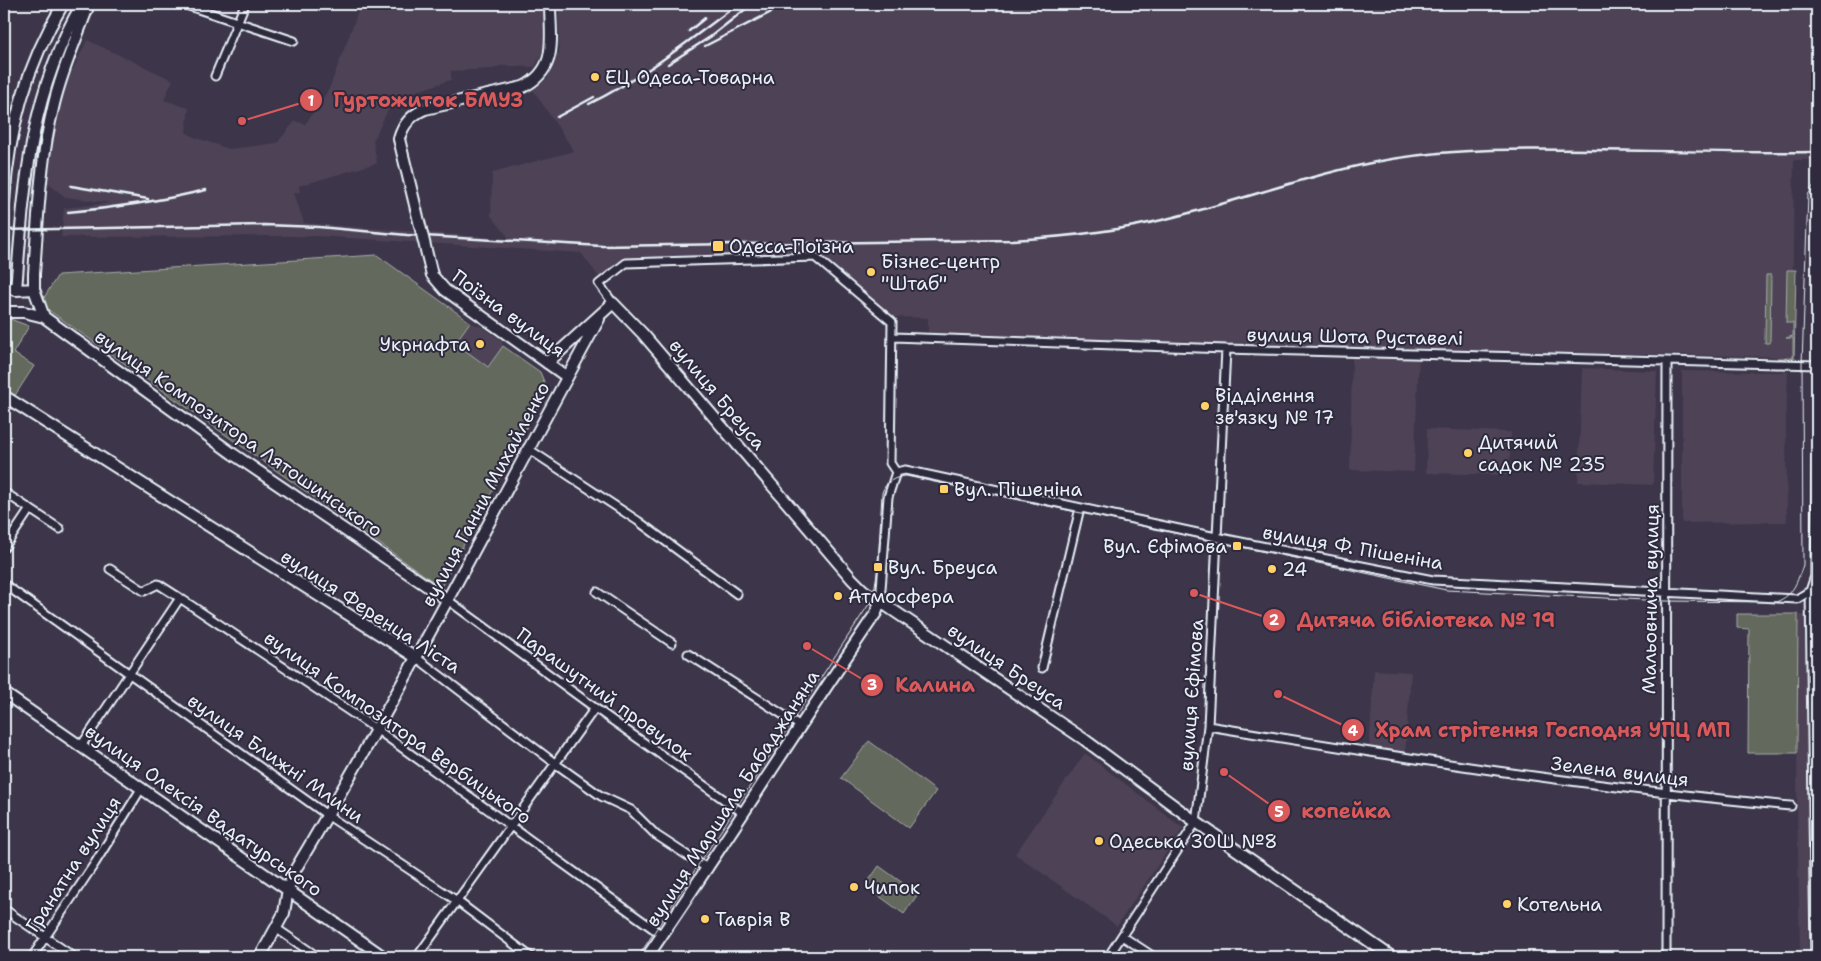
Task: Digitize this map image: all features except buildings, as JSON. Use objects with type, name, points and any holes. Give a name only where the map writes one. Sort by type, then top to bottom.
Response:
[{"type":"street","points":[[4,201],[9,148],[21,95],[40,44],[63,4]]},
{"type":"street","points":[[16,290],[24,184],[34,125],[59,49],[82,4]]},
{"type":"street","points":[[44,317],[34,289],[45,149],[54,103],[66,65],[90,4]]},
{"type":"street","points":[[183,4],[294,40]]},
{"type":"street","points":[[215,76],[245,4]]},
{"type":"street","name":"Поїзна вулиця","points":[[550,4],[549,58],[544,71],[535,81],[523,87],[425,109],[414,114],[408,120],[399,139],[432,275],[445,290],[567,377]]},
{"type":"street","points":[[613,303],[599,284],[626,264],[815,257],[892,322],[890,463],[896,472]]},
{"type":"street","points":[[4,286],[16,290],[34,289]]},
{"type":"street","name":"вулиця Ганни Михайленко","points":[[547,364],[613,303]]},
{"type":"street","name":"вулиця Бреуса","points":[[613,303],[649,341],[852,579],[880,602],[1084,740],[1196,822],[1392,957]]},
{"type":"street","name":"вулиця Композитора Лятошинського","points":[[4,312],[24,312],[44,317],[233,454],[449,601]]},
{"type":"street","name":"вулиця Ганни Михайленко","points":[[260,957],[277,929],[284,913],[288,889],[294,870],[449,601],[528,448],[603,312]]},
{"type":"street","name":"вулиця Шота Руставелі","points":[[893,338],[1817,365]]},
{"type":"street","name":"вулиця Єфімова","points":[[1108,957],[1196,822],[1208,726],[1226,349]]},
{"type":"street","name":"Мальовнича вулиця","points":[[1666,957],[1667,362]]},
{"type":"street","name":"вулиця Ференца Ліста","points":[[4,396],[417,658],[556,764],[601,796],[631,810],[656,836],[708,869]]},
{"type":"street","points":[[1815,957],[1810,591],[1815,576],[1817,409]]},
{"type":"street","points":[[528,448],[638,521],[737,594]]},
{"type":"street","name":"вулиця Ф. Пішеніна","points":[[896,472],[905,470],[1216,537],[1433,580],[1797,598],[1810,591]]},
{"type":"street","name":"вулиця Маршала Бабаджаняна","points":[[647,957],[708,869],[799,725],[876,613],[880,602],[888,497],[896,472]]},
{"type":"street","points":[[4,492],[60,529]]},
{"type":"street","points":[[1042,668],[1080,508]]},
{"type":"street","points":[[4,548],[30,509]]},
{"type":"street","name":"вулиця Композитора Вербицького","points":[[110,570],[144,591],[158,584],[180,598],[376,729],[662,935]]},
{"type":"street","name":"вулиця Ближні Млини","points":[[4,584],[327,815],[457,901],[531,957]]},
{"type":"street","points":[[597,592],[672,643]]},
{"type":"street","points":[[81,746],[180,598]]},
{"type":"street","name":"Парашутний провулок","points":[[449,601],[743,813]]},
{"type":"street","points":[[688,654],[799,725]]},
{"type":"street","name":"вулиця Олексія Вадатурського","points":[[4,693],[384,957]]},
{"type":"street","points":[[417,957],[595,708]]},
{"type":"street","name":"Зелена вулиця","points":[[1208,726],[1449,766],[1665,793],[1791,806]]},
{"type":"street","name":"Гранатна вулиця","points":[[32,957],[95,864],[141,789]]},
{"type":"street","points":[[4,909],[74,957]]},
{"type":"street","points":[[277,929],[318,957]]},
{"type":"street","points":[[1122,936],[1154,957]]},
{"type":"shaded area","points":[[361,4],[543,4],[543,51],[535,67],[500,66],[493,69],[451,71],[451,80],[387,101],[389,108],[373,141],[377,163],[299,186],[300,192],[294,193],[304,223],[510,239],[491,216],[492,173],[574,151],[533,90],[547,79],[559,52],[559,4],[1817,4],[1817,160],[1794,160],[1792,357],[928,339],[928,318],[890,317],[818,255],[625,261],[599,277],[581,253],[315,236],[61,237],[64,208],[110,203],[65,197],[46,182],[48,147],[57,103],[87,40],[173,80],[164,100],[189,108],[186,132],[194,137],[229,149],[277,143],[295,121],[305,124],[329,89]]},
{"type":"shaded area","name":"Укрнафта","points":[[470,322],[484,328],[502,341],[503,346],[488,367],[454,343]]},
{"type":"shaded area","points":[[1352,353],[1419,355],[1414,472],[1350,470]]},
{"type":"shaded area","points":[[1582,368],[1657,371],[1653,485],[1578,482]]},
{"type":"shaded area","points":[[1682,371],[1788,372],[1786,420],[1787,522],[1682,523]]},
{"type":"shaded area","name":"Дитячий садок № 235","points":[[1427,429],[1511,432],[1509,475],[1426,473]]},
{"type":"shaded area","points":[[1798,615],[1812,615],[1808,957],[1800,957],[1797,802]]},
{"type":"shaded area","points":[[1374,670],[1411,672],[1405,755],[1369,750]]},
{"type":"shaded area","name":"Одеська ЗОШ №8","points":[[1085,753],[1183,828],[1117,926],[1015,854]]},
{"type":"green space","points":[[377,255],[470,322],[455,343],[488,367],[503,346],[540,372],[547,389],[441,587],[40,304],[58,275]]},
{"type":"green space","points":[[1787,270],[1796,270],[1794,361],[1777,358],[1793,358],[1793,338],[1786,338],[1793,336],[1793,323],[1786,323]]},
{"type":"green space","points":[[1766,275],[1771,275],[1770,343],[1765,343]]},
{"type":"green space","points":[[10,319],[29,326],[13,353],[34,366],[14,397],[4,390],[4,322]]},
{"type":"green space","points":[[1737,614],[1798,614],[1797,753],[1748,753],[1749,629],[1737,628]]},
{"type":"green space","points":[[869,741],[936,791],[909,828],[841,778]]},
{"type":"green space","points":[[879,866],[918,894],[904,914],[865,886]]},
{"type":"tram line","points":[[638,957],[873,598],[878,567],[882,493],[888,483],[898,478],[906,476],[1446,590],[1665,601],[1776,602],[1787,596],[1794,587],[1803,565],[1802,364],[1808,195],[1817,180]]},
{"type":"railway","points":[[589,104],[648,70],[738,4]]},
{"type":"railway","points":[[668,64],[710,37],[752,4]]},
{"type":"railway","points":[[705,46],[787,4]]},
{"type":"railway","points":[[689,31],[705,18]]},
{"type":"railway","points":[[557,117],[594,97]]},
{"type":"railway","points":[[4,230],[264,225],[602,246],[1012,240],[1089,233],[1147,224],[1335,171],[1417,155],[1517,150],[1817,152]]},
{"type":"railway","points":[[71,186],[148,199]]},
{"type":"railway","points":[[68,212],[137,204],[206,190]]},
{"type":"place","name":"ЕЦ Одеса-Товарна","points":[[595,77]]},
{"type":"place","name":"Гуртожиток БМУЗ","points":[[242,121]]},
{"type":"place","name":"Одеса-Поїзна","points":[[718,246]]},
{"type":"place","name":"Бізнес-центр \"Штаб\"","points":[[871,272]]},
{"type":"place","name":"Укрнафта","points":[[480,344]]},
{"type":"place","name":"Відділення зв'язку № 17","points":[[1205,406]]},
{"type":"place","name":"Дитячий садок № 235","points":[[1468,453]]},
{"type":"place","name":"Вул. Пішеніна","points":[[944,489]]},
{"type":"place","name":"Вул. Єфімова","points":[[1237,546]]},
{"type":"place","name":"Вул. Бреуса","points":[[878,567]]},
{"type":"place","name":"24","points":[[1272,569]]},
{"type":"place","name":"Дитяча бібліотека № 19","points":[[1194,593]]},
{"type":"place","name":"Атмосфера","points":[[838,596]]},
{"type":"place","name":"Калина","points":[[807,646]]},
{"type":"place","name":"Храм стрітення Господня УПЦ МП","points":[[1278,694]]},
{"type":"place","name":"копейка","points":[[1224,772]]},
{"type":"place","name":"Одеська ЗОШ №8","points":[[1099,841]]},
{"type":"place","name":"Чипок","points":[[854,887]]},
{"type":"place","name":"Котельна","points":[[1507,904]]},
{"type":"place","name":"Таврія В","points":[[705,919]]}]
